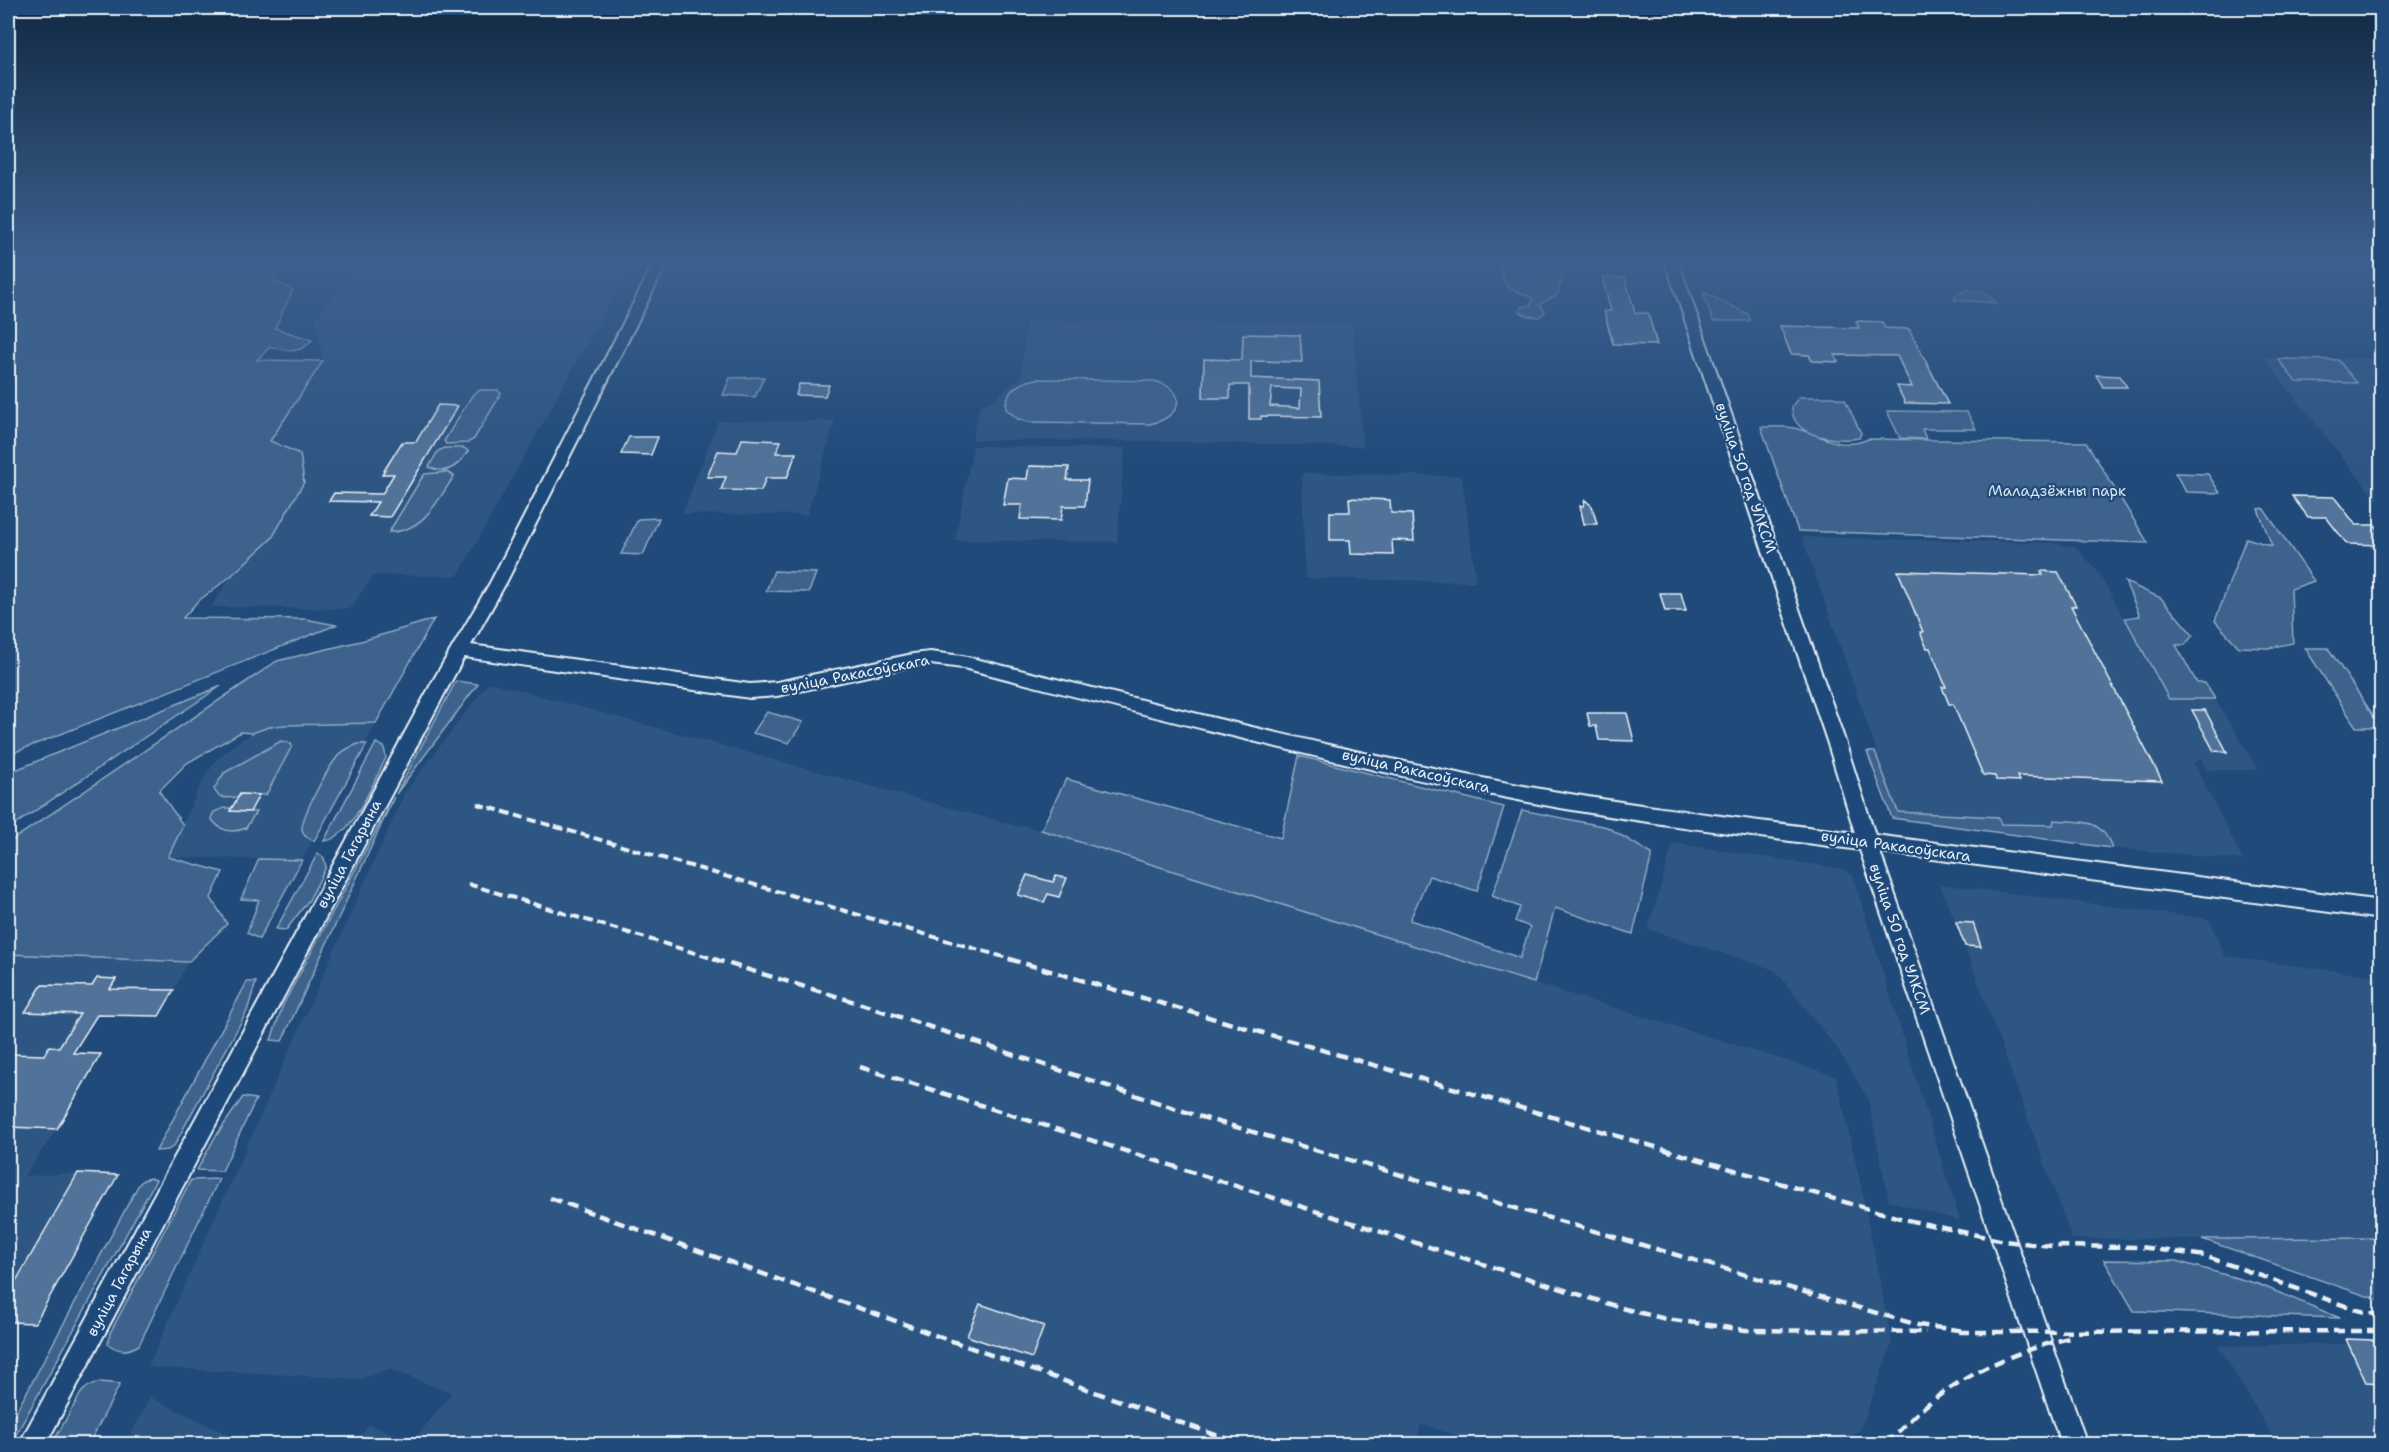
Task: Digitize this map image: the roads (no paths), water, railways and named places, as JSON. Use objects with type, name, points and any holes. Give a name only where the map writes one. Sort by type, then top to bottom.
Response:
[{"type":"main road","name":"вуліца Гагарына","points":[[32,1444],[193,1142],[498,581],[627,329]]},
{"type":"main road","name":"вуліца 50 год УЛКСМ","points":[[1694,329],[1807,655],[1867,842],[2074,1444]]},
{"type":"main road","name":"вуліца Ракасоўскага","points":[[460,650],[750,691],[777,689],[921,659],[963,662],[1505,792],[1604,808],[2382,910]]},
{"type":"railway","points":[[477,804],[1014,960]]},
{"type":"railway","points":[[468,884],[718,960]]},
{"type":"railway","points":[[713,959],[855,1002],[1198,1116],[1918,1325],[1966,1331]]},
{"type":"railway","points":[[1009,959],[1903,1219],[2004,1241],[2051,1246],[2140,1247],[2205,1256],[2357,1310],[2382,1316]]},
{"type":"railway","points":[[860,1067],[1625,1309],[1666,1319],[1745,1330],[1926,1332]]},
{"type":"railway","points":[[550,1198],[1241,1444]]},
{"type":"railway","points":[[1959,1332],[2382,1331]]},
{"type":"railway","points":[[1885,1444],[1929,1403],[1962,1380],[2016,1354],[2074,1337]]},
{"type":"park label","name":"Маладзёжны парк","points":[[2057,491]]}]
